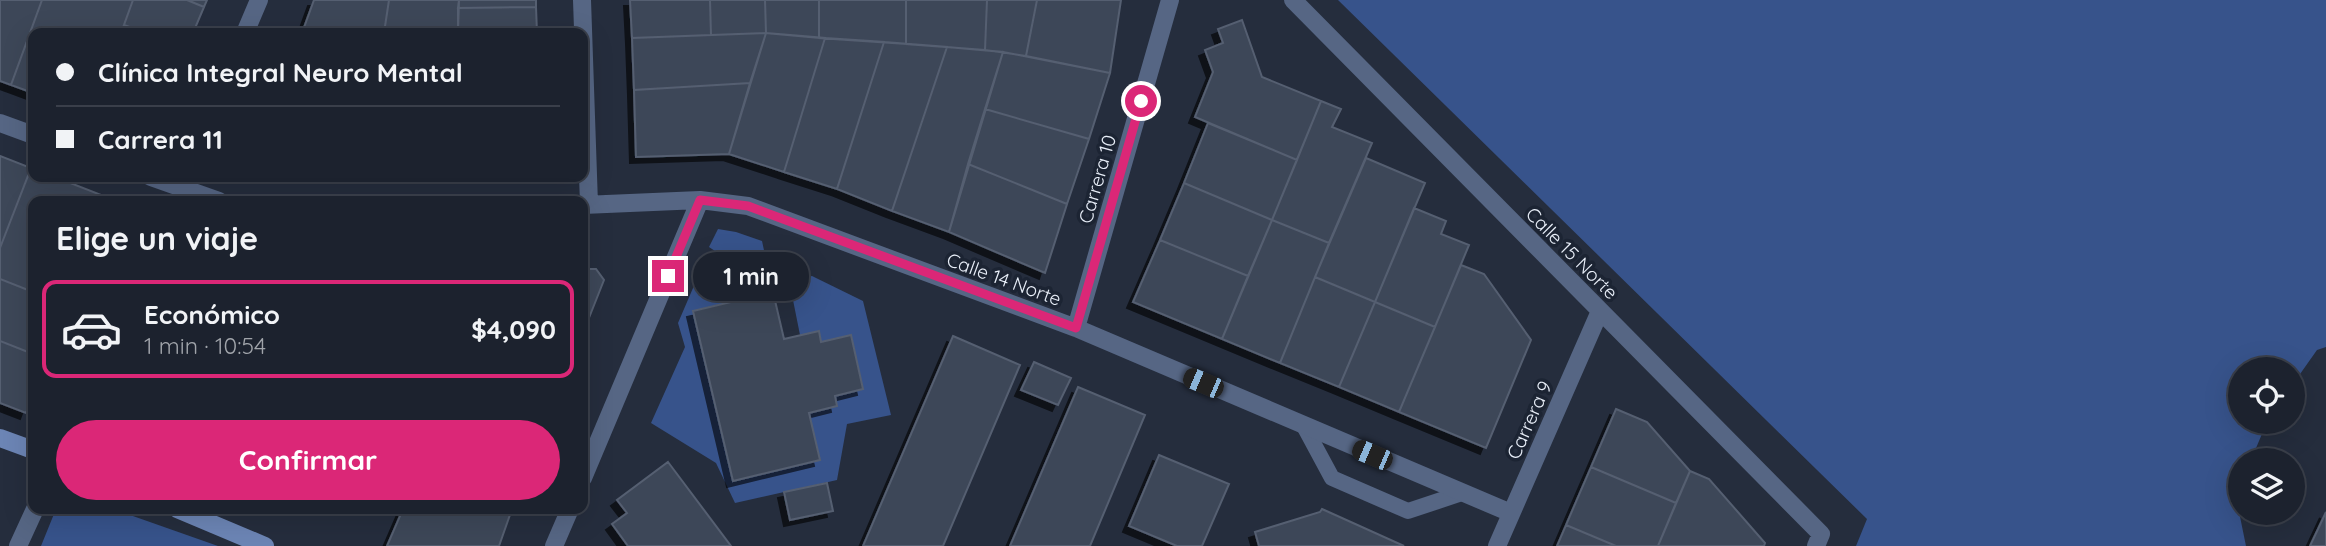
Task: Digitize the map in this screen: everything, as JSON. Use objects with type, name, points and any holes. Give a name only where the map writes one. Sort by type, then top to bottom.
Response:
[{"type":"street","points":[[247,28],[260,0]]},
{"type":"street","points":[[582,0],[583,28]]},
{"type":"street","name":"Carrera 10","points":[[1076,328],[1170,0]]},
{"type":"street","name":"Calle 15 Norte","points":[[1293,0],[1600,311],[1818,540]]},
{"type":"street","points":[[0,123],[28,133]]},
{"type":"street","points":[[179,188],[204,196]]},
{"type":"street","points":[[588,466],[700,200]]},
{"type":"street","name":"Calle 14 Norte","points":[[588,204],[700,200],[748,206],[1076,328],[1511,513]]},
{"type":"street","name":"Carrera 9","points":[[1497,546],[1600,311]]},
{"type":"street","points":[[0,438],[28,448]]},
{"type":"street","points":[[18,546],[33,514]]},
{"type":"street","points":[[189,514],[265,546]]},
{"type":"street","points":[[554,546],[568,514]]},
{"type":"lane","points":[[1304,426],[1332,478],[1408,511],[1462,493]]},
{"type":"shaded area","points":[[1338,0],[2326,0],[2326,347],[2317,350],[2305,367],[2305,357],[2228,357],[2228,434],[2262,434],[2256,448],[2228,448],[2228,525],[2242,525],[2246,546],[1856,546],[1867,519]]},
{"type":"shaded area","points":[[718,229],[762,241],[773,292],[758,296],[745,271],[709,247]]},
{"type":"shaded area","points":[[699,274],[726,303],[694,311],[734,481],[820,460],[809,413],[836,406],[835,396],[863,389],[851,335],[821,342],[819,331],[800,335],[791,290],[797,279],[812,276],[863,301],[891,415],[847,424],[837,480],[735,503],[716,463],[651,423],[685,347],[678,323]]},
{"type":"shaded area","points":[[54,514],[127,514],[218,546],[41,546]]},
{"type":"building","points":[[0,0],[42,0],[32,28],[28,28],[28,38],[11,85],[0,81]]},
{"type":"building","points":[[42,0],[133,0],[123,28],[32,28]]},
{"type":"building","points":[[133,0],[187,0],[204,7],[195,28],[132,28],[124,25]]},
{"type":"building","points":[[187,0],[207,0],[204,7]]},
{"type":"building","points":[[314,0],[389,0],[385,28],[304,28]]},
{"type":"building","points":[[389,0],[459,0],[458,28],[385,28]]},
{"type":"building","points":[[459,0],[536,0],[536,7],[458,8]]},
{"type":"building","points":[[630,0],[710,0],[711,35],[632,38]]},
{"type":"building","points":[[710,0],[765,0],[766,33],[711,35]]},
{"type":"building","points":[[765,0],[819,0],[819,38],[766,33]]},
{"type":"building","points":[[819,0],[906,0],[906,44],[819,38]]},
{"type":"building","points":[[906,0],[987,0],[985,50],[906,44]]},
{"type":"building","points":[[987,0],[1037,0],[1026,56],[985,50]]},
{"type":"building","points":[[1037,0],[1121,0],[1110,73],[1026,56]]},
{"type":"building","points":[[536,7],[537,28],[458,28],[458,8]]},
{"type":"building","points":[[1242,20],[1262,77],[1321,101],[1297,160],[1195,117],[1213,72],[1205,50],[1223,43],[1218,29]]},
{"type":"building","points":[[766,33],[750,83],[634,90],[632,38]]},
{"type":"building","points":[[766,33],[825,38],[784,172],[729,154]]},
{"type":"building","points":[[28,38],[28,91],[11,85]]},
{"type":"building","points":[[825,38],[884,42],[837,189],[784,172]]},
{"type":"building","points":[[884,42],[947,47],[892,211],[837,189]]},
{"type":"building","points":[[947,47],[1003,52],[949,232],[892,211]]},
{"type":"building","points":[[1003,52],[1110,73],[1089,139],[985,109]]},
{"type":"building","points":[[750,83],[729,154],[636,157],[634,90]]},
{"type":"building","points":[[1321,101],[1341,109],[1332,127],[1372,143],[1329,243],[1272,220]]},
{"type":"building","points":[[985,109],[1089,139],[1067,204],[968,164]]},
{"type":"building","points":[[1208,123],[1297,160],[1272,220],[1184,183]]},
{"type":"building","points":[[0,156],[28,167],[28,176],[0,248]]},
{"type":"building","points":[[1366,158],[1425,183],[1375,302],[1315,277]]},
{"type":"building","points":[[968,164],[1067,204],[1045,273],[949,232]]},
{"type":"building","points":[[28,176],[28,182],[68,182],[104,196],[28,196],[28,290],[0,279],[0,248]]},
{"type":"building","points":[[1184,183],[1272,220],[1248,276],[1160,240]]},
{"type":"building","points":[[1414,208],[1446,221],[1441,234],[1469,245],[1435,327],[1375,302]]},
{"type":"building","points":[[1272,220],[1329,243],[1280,363],[1222,339]]},
{"type":"building","points":[[1160,240],[1248,276],[1222,339],[1133,302]]},
{"type":"building","points":[[1461,265],[1484,274],[1531,340],[1486,448],[1399,412]]},
{"type":"building","points":[[588,269],[596,269],[604,280],[588,320]]},
{"type":"building","points":[[1315,277],[1375,302],[1339,387],[1280,363]]},
{"type":"building","points":[[0,279],[28,290],[28,352],[0,341]]},
{"type":"building","points":[[773,292],[784,339],[819,331],[821,342],[851,335],[863,389],[835,396],[837,406],[809,413],[820,460],[733,481],[693,311]]},
{"type":"building","points":[[1375,302],[1435,327],[1399,412],[1339,387]]},
{"type":"building","points":[[953,336],[1020,365],[943,546],[863,546]]},
{"type":"building","points":[[0,341],[28,352],[28,408],[26,413],[0,403]]},
{"type":"building","points":[[1034,362],[1071,378],[1058,405],[1021,390]]},
{"type":"building","points":[[1078,387],[1145,415],[1090,546],[1010,546]]},
{"type":"building","points":[[1616,409],[1647,422],[1690,471],[1676,503],[1591,467]]},
{"type":"building","points":[[1159,455],[1229,484],[1202,546],[1177,546],[1129,526]]},
{"type":"building","points":[[668,462],[731,546],[628,546],[612,524],[627,513],[617,500]]},
{"type":"building","points":[[1591,467],[1676,503],[1658,546],[1616,546],[1566,525]]},
{"type":"building","points":[[1690,471],[1709,479],[1765,543],[1764,546],[1658,546]]},
{"type":"building","points":[[827,483],[833,511],[790,520],[784,492]]},
{"type":"building","points":[[1322,509],[1404,546],[1259,546],[1255,532],[1320,512]]},
{"type":"building","points":[[2326,512],[2326,546],[2310,546]]},
{"type":"building","points":[[401,514],[510,514],[499,546],[387,546]]},
{"type":"building","points":[[1566,525],[1616,546],[1557,546]]},
{"type":"route","points":[[668,276],[700,200],[748,206],[1076,328],[1141,101]]}]
